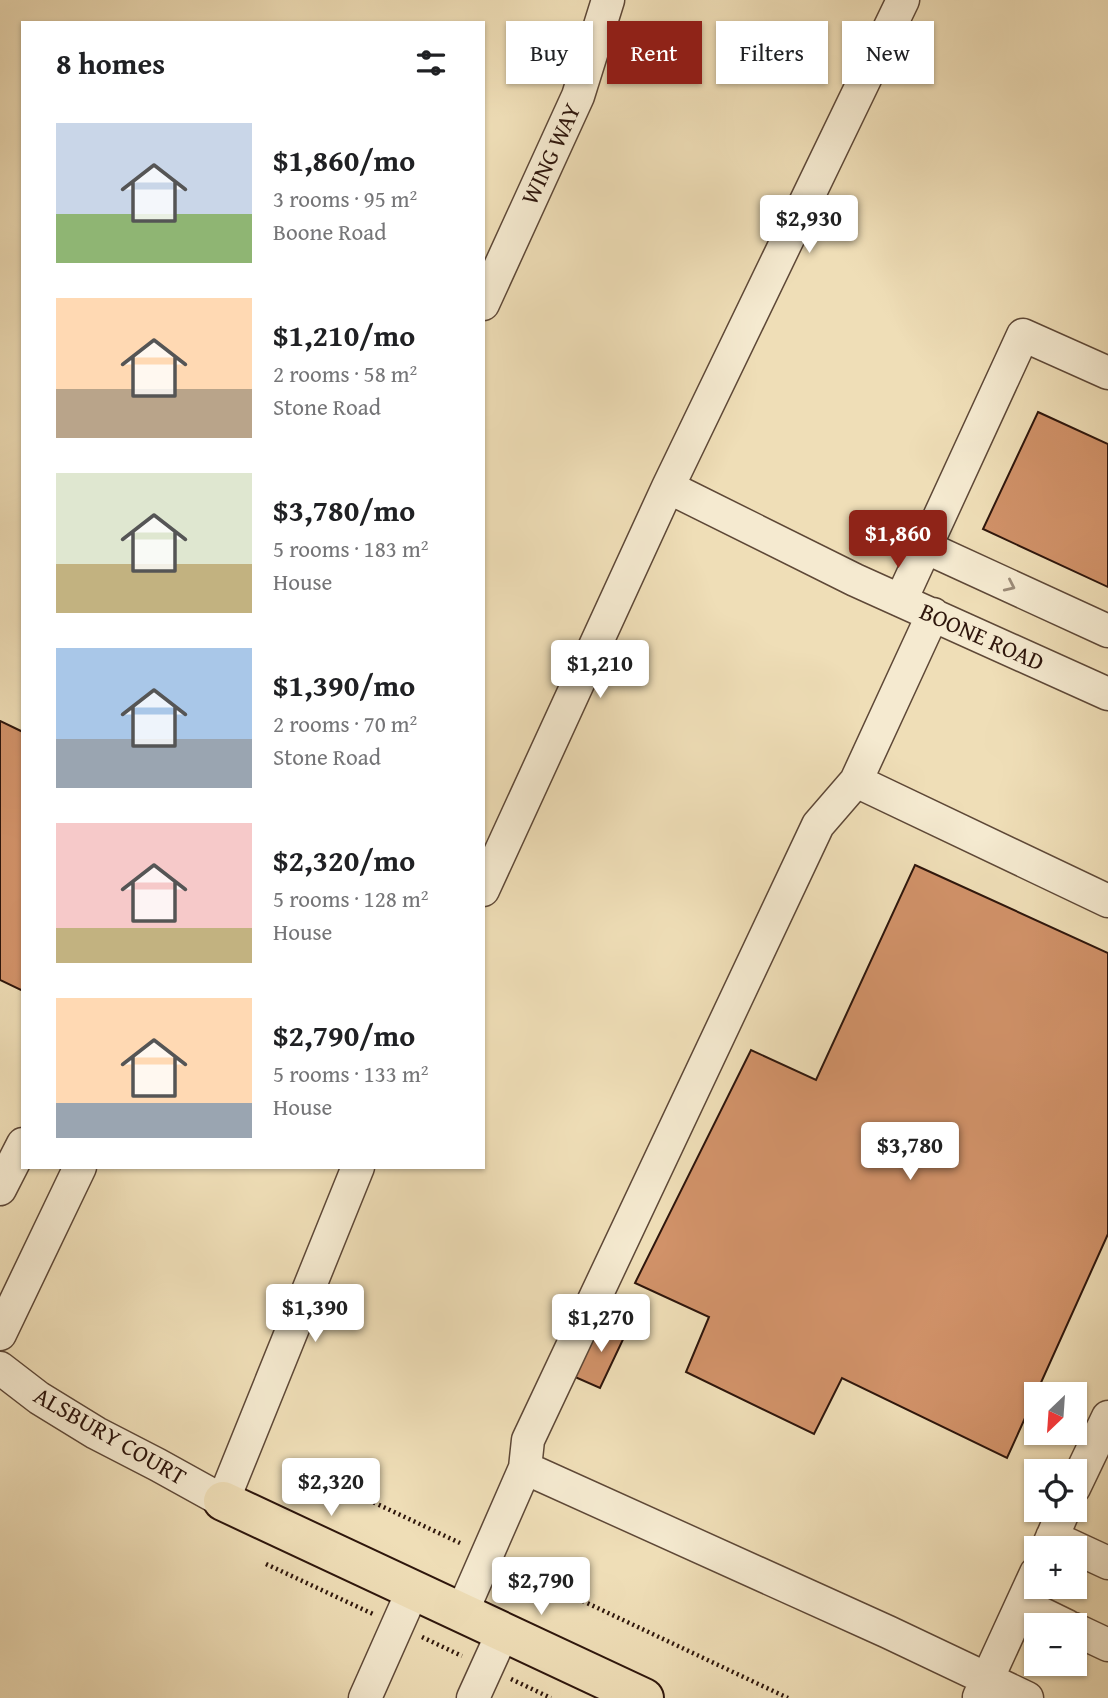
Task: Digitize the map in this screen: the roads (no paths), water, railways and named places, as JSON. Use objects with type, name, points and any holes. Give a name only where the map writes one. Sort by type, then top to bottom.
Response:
[{"type":"main road","points":[[223,1501],[643,1698]]},
{"type":"street","name":"WING WAY","points":[[485,300],[578,96],[608,0]]},
{"type":"street","points":[[485,886],[668,488],[903,0]]},
{"type":"street","points":[[901,600],[1023,335],[1108,373]]},
{"type":"street","name":"BOONE ROAD","points":[[668,488],[855,580],[1108,694]]},
{"type":"street","points":[[925,547],[1108,631]]},
{"type":"street","points":[[461,1612],[525,1468],[528,1440],[818,825],[856,782],[933,614]]},
{"type":"street","points":[[856,782],[1108,901]]},
{"type":"street","points":[[0,1189],[21,1148]]},
{"type":"street","points":[[0,1334],[12,1276],[79,1169]]},
{"type":"street","points":[[223,1501],[357,1169]]},
{"type":"street","name":"ALSBURY COURT","points":[[0,1368],[39,1398],[96,1433],[223,1501]]},
{"type":"street","points":[[1089,1478],[1108,1417]]},
{"type":"street","points":[[525,1468],[888,1632],[983,1689],[1027,1698]]},
{"type":"street","points":[[1055,1532],[1108,1563]]},
{"type":"street","points":[[363,1696],[413,1590]]},
{"type":"street","points":[[983,1689],[1024,1599]]},
{"type":"street","points":[[1022,1604],[1040,1613]]},
{"type":"street","points":[[473,1698],[503,1632]]},
{"type":"street","points":[[1087,1635],[1108,1645]]}]
